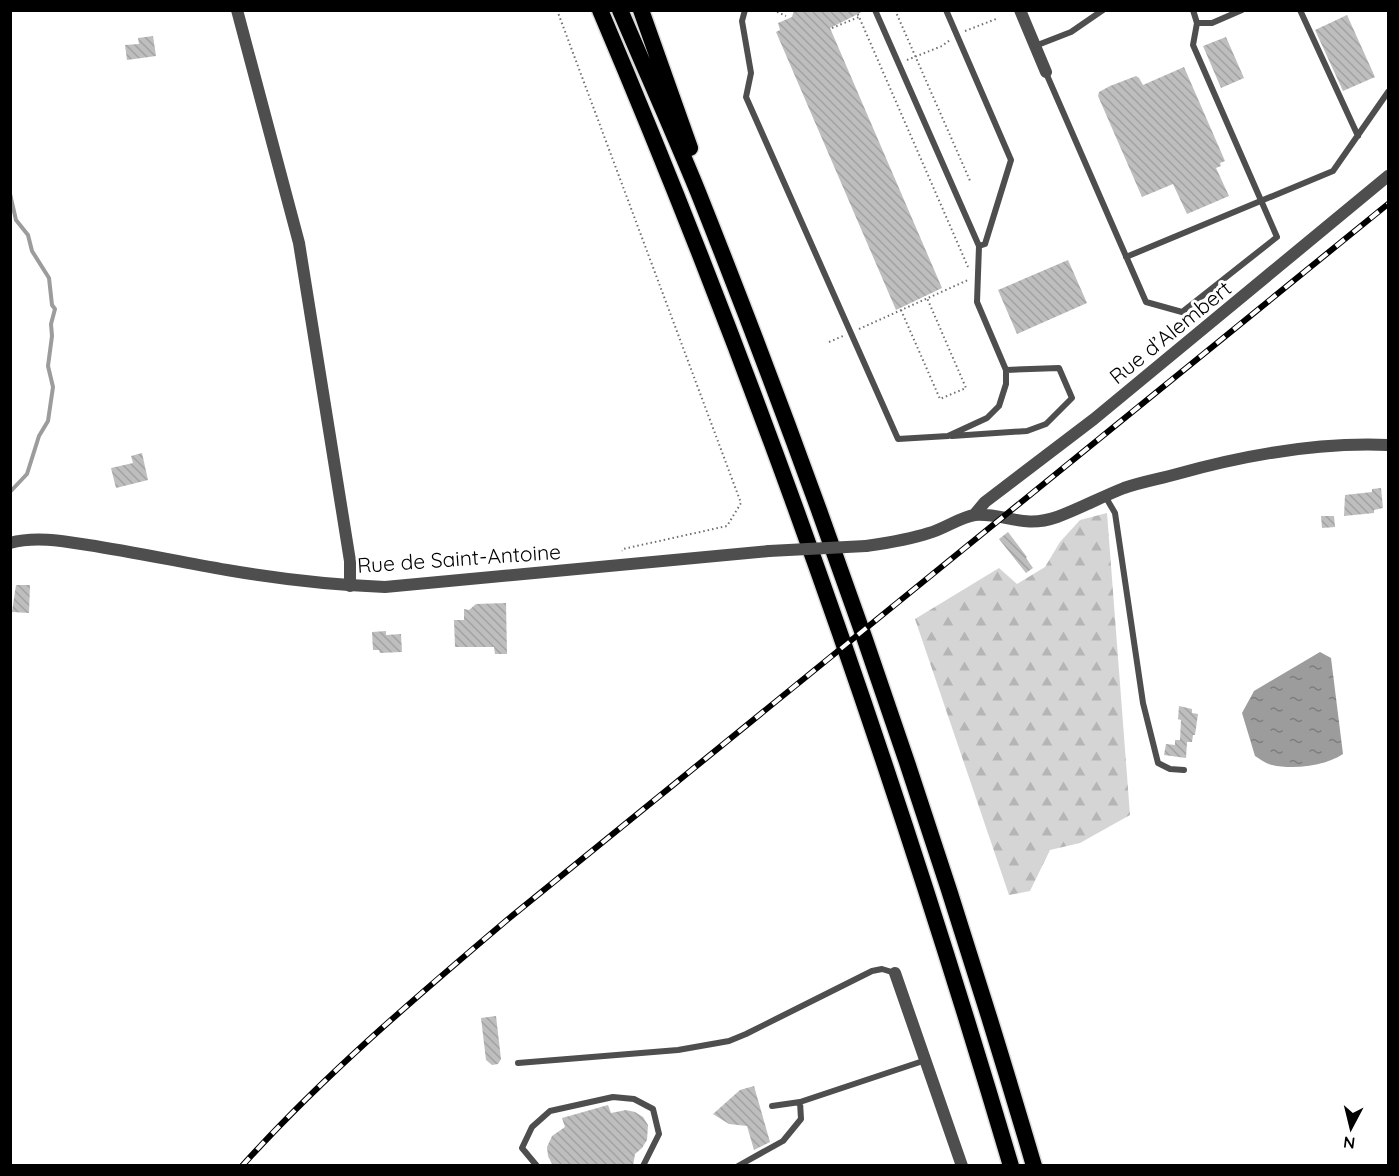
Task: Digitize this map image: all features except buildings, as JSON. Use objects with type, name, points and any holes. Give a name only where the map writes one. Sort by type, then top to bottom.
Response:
[{"type":"highway","points":[[600,10],[724,318],[844,646],[950,962],[1011,1166]]},
{"type":"highway","points":[[620,10],[697,190],[802,465],[881,683],[970,957],[1034,1166]]},
{"type":"highway","points":[[641,10],[697,168],[697,190]]},
{"type":"street","points":[[237,10],[299,243],[350,561],[350,586]]},
{"type":"street","points":[[1020,10],[1046,72]]},
{"type":"street","name":"Rue d’Alembert","points":[[974,515],[985,502],[1094,419],[1389,176]]},
{"type":"street","points":[[974,515],[1020,522],[1040,521],[1057,517],[1126,488],[1209,465],[1258,455],[1327,446],[1389,445]]},
{"type":"street","name":"Rue de Saint-Antoine","points":[[10,543],[41,540],[64,541],[322,584],[385,587],[769,551],[866,546],[930,533],[974,515]]},
{"type":"street","points":[[896,973],[962,1166]]},
{"type":"lane","points":[[745,10],[742,21],[751,73],[746,97],[898,440],[1027,431],[1046,424],[1072,398],[1059,368],[1006,370]]},
{"type":"lane","points":[[875,10],[979,246],[975,276],[977,302],[1006,370],[1006,384],[999,406],[987,418],[948,436]]},
{"type":"lane","points":[[946,10],[1011,160],[985,244],[979,246]]},
{"type":"lane","points":[[1035,47],[1071,32],[1103,10]]},
{"type":"lane","points":[[1046,72],[1146,303],[1182,312],[1277,237],[1193,45],[1197,23],[1193,10]]},
{"type":"lane","points":[[1197,23],[1212,23],[1242,10]]},
{"type":"lane","points":[[1300,10],[1358,136]]},
{"type":"lane","points":[[1126,257],[1333,171],[1389,92]]},
{"type":"lane","points":[[1105,496],[1115,513],[1143,703],[1158,764],[1170,769],[1184,770]]},
{"type":"lane","points":[[518,1063],[709,1046],[746,1034],[872,971],[882,969],[896,973]]},
{"type":"lane","points":[[772,1106],[800,1102],[926,1060]]},
{"type":"lane","points":[[537,1166],[522,1148],[531,1128],[550,1111],[613,1097],[634,1099],[653,1109],[658,1134],[643,1166]]},
{"type":"lane","points":[[738,1166],[783,1141],[801,1119],[800,1102]]},
{"type":"path","points":[[557,10],[741,503],[727,526],[623,549],[616,565]]},
{"type":"path","points":[[773,10],[786,16]]},
{"type":"path","points":[[829,342],[975,276],[856,10]]},
{"type":"path","points":[[895,10],[971,183]]},
{"type":"path","points":[[832,28],[859,17]]},
{"type":"path","points":[[882,70],[942,46],[957,35],[996,19]]},
{"type":"path","points":[[901,310],[940,399],[966,388],[927,298]]},
{"type":"green space","points":[[1107,513],[1130,815],[1080,843],[1050,850],[1030,891],[1009,895],[915,619],[999,568],[1017,584],[1045,567],[1060,542],[1080,520]]},
{"type":"water","points":[[1320,652],[1331,658],[1343,754],[1309,766],[1289,767],[1268,764],[1255,756],[1242,713],[1254,691]]},
{"type":"waterway","points":[[10,194],[16,220],[28,235],[32,251],[49,278],[52,305],[55,309],[51,324],[52,336],[48,366],[53,387],[48,421],[39,436],[27,474],[10,492]]},
{"type":"railway","points":[[242,1166],[337,1069],[507,920],[1388,204]]}]
